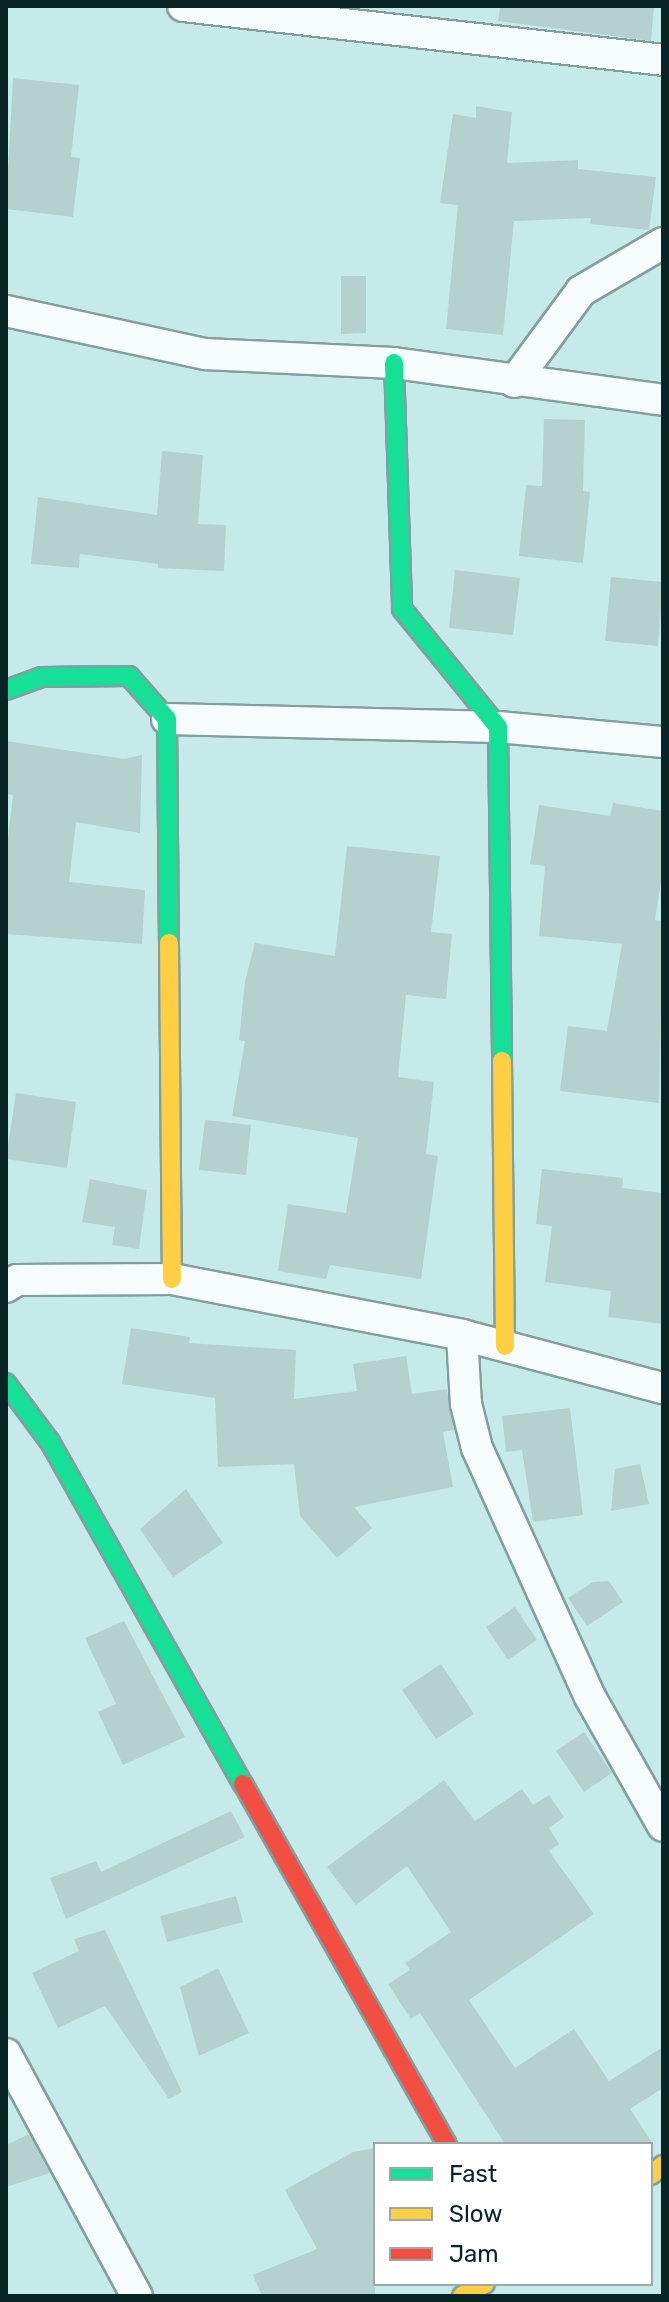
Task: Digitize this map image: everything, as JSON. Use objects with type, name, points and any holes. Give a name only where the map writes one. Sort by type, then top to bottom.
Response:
[{"type":"street","points":[[183,6],[663,60]]},
{"type":"street","points":[[514,382],[581,291],[663,243]]},
{"type":"street","points":[[6,311],[205,354],[394,363],[514,382],[663,400]]},
{"type":"street","points":[[394,363],[402,609],[498,727],[505,1346]]},
{"type":"street","points":[[6,690],[42,677],[129,676],[167,719],[172,1279]]},
{"type":"street","points":[[167,719],[498,727],[663,742]]},
{"type":"street","points":[[6,1287],[17,1280],[172,1279],[462,1335],[663,1388]]},
{"type":"street","points":[[462,1335],[466,1404],[477,1448],[590,1697],[663,1826]]},
{"type":"street","points":[[6,1383],[50,1442],[446,2142]]},
{"type":"street","points":[[6,2054],[137,2296]]},
{"type":"street","points":[[462,2296],[481,2286]]},
{"type":"building","points":[[500,6],[654,6],[651,41],[498,21]]},
{"type":"building","points":[[13,78],[79,85],[71,157],[80,158],[73,217],[6,209]]},
{"type":"building","points":[[476,106],[512,112],[507,163],[578,160],[578,169],[656,177],[649,230],[590,224],[591,218],[514,221],[503,335],[446,329],[458,205],[440,203],[453,114],[476,118]]},
{"type":"building","points":[[341,276],[366,276],[366,333],[341,334]]},
{"type":"building","points":[[544,419],[585,420],[583,491],[590,492],[583,563],[519,556],[526,485],[542,486]]},
{"type":"building","points":[[162,451],[203,455],[198,524],[226,525],[224,571],[158,568],[158,564],[80,554],[79,568],[31,564],[38,497],[157,515]]},
{"type":"building","points":[[455,570],[520,578],[513,635],[449,628]]},
{"type":"building","points":[[611,577],[663,582],[658,646],[605,641]]},
{"type":"building","points":[[6,741],[124,759],[142,755],[140,833],[76,822],[69,882],[145,890],[142,944],[6,934],[6,855],[13,795],[6,794]]},
{"type":"building","points":[[613,803],[663,811],[663,870],[655,920],[663,921],[659,1103],[560,1091],[568,1026],[607,1031],[622,944],[539,936],[545,866],[530,864],[539,805],[610,816]]},
{"type":"building","points":[[347,846],[440,856],[431,932],[452,934],[446,999],[406,995],[398,1077],[434,1082],[426,1154],[438,1156],[421,1279],[330,1265],[326,1279],[278,1271],[288,1204],[346,1213],[358,1138],[232,1116],[245,1041],[239,1040],[245,981],[255,943],[335,956]]},
{"type":"building","points":[[16,1093],[76,1102],[67,1168],[6,1159]]},
{"type":"building","points":[[205,1120],[251,1125],[246,1175],[199,1170]]},
{"type":"building","points":[[542,1169],[623,1178],[622,1188],[663,1193],[663,1324],[608,1317],[611,1291],[545,1282],[552,1226],[536,1224]]},
{"type":"building","points":[[90,1179],[147,1190],[139,1249],[112,1245],[115,1227],[82,1222]]},
{"type":"building","points":[[131,1328],[190,1337],[189,1343],[296,1350],[294,1399],[357,1391],[353,1364],[406,1356],[412,1394],[447,1389],[454,1430],[443,1432],[453,1487],[354,1507],[372,1528],[337,1558],[300,1516],[294,1464],[218,1467],[215,1398],[122,1384]]},
{"type":"building","points":[[570,1408],[583,1515],[533,1522],[522,1450],[506,1452],[502,1416]]},
{"type":"building","points":[[640,1464],[649,1504],[611,1511],[615,1469]]},
{"type":"building","points":[[186,1489],[223,1543],[173,1577],[140,1529]]},
{"type":"building","points":[[609,1581],[623,1602],[587,1626],[568,1598],[593,1582]]},
{"type":"building","points":[[515,1607],[537,1640],[508,1660],[486,1627]]},
{"type":"building","points":[[124,1621],[185,1737],[123,1765],[98,1712],[116,1704],[85,1638]]},
{"type":"building","points":[[441,1664],[474,1714],[436,1739],[402,1690]]},
{"type":"building","points":[[584,1732],[612,1773],[584,1792],[556,1751]]},
{"type":"building","points":[[444,1780],[475,1821],[522,1789],[533,1805],[549,1795],[564,1817],[549,1828],[559,1844],[549,1851],[594,1914],[469,2000],[515,2068],[574,2029],[609,2081],[663,2047],[663,2088],[630,2109],[652,2142],[504,2142],[420,2013],[411,2019],[388,1984],[410,1970],[405,1963],[451,1932],[407,1866],[356,1905],[327,1867]]},
{"type":"building","points":[[231,1811],[245,1837],[66,1919],[50,1878],[96,1861],[101,1872]]},
{"type":"building","points":[[236,1896],[243,1922],[167,1942],[160,1916]]},
{"type":"building","points":[[105,1930],[182,2092],[169,2099],[105,2006],[58,2028],[32,1973],[79,1951],[74,1939]]},
{"type":"building","points":[[218,1968],[249,2033],[199,2056],[180,1987]]},
{"type":"building","points":[[29,2134],[50,2173],[6,2187],[6,2145]]},
{"type":"building","points":[[373,2148],[375,2296],[262,2296],[253,2275],[317,2249],[285,2190],[353,2152]]},
{"type":"traffic: fast","points":[[394,363],[402,609],[498,727],[502,1061]]},
{"type":"traffic: fast","points":[[6,690],[42,677],[129,676],[167,719],[169,943]]},
{"type":"traffic: fast","points":[[6,1383],[50,1442],[243,1784]]},
{"type":"traffic: slow","points":[[169,943],[172,1279]]},
{"type":"traffic: slow","points":[[502,1061],[505,1346]]},
{"type":"traffic: slow","points":[[653,2173],[663,2165]]},
{"type":"traffic: slow","points":[[462,2296],[481,2286]]},
{"type":"traffic: jam","points":[[243,1784],[446,2142]]}]
